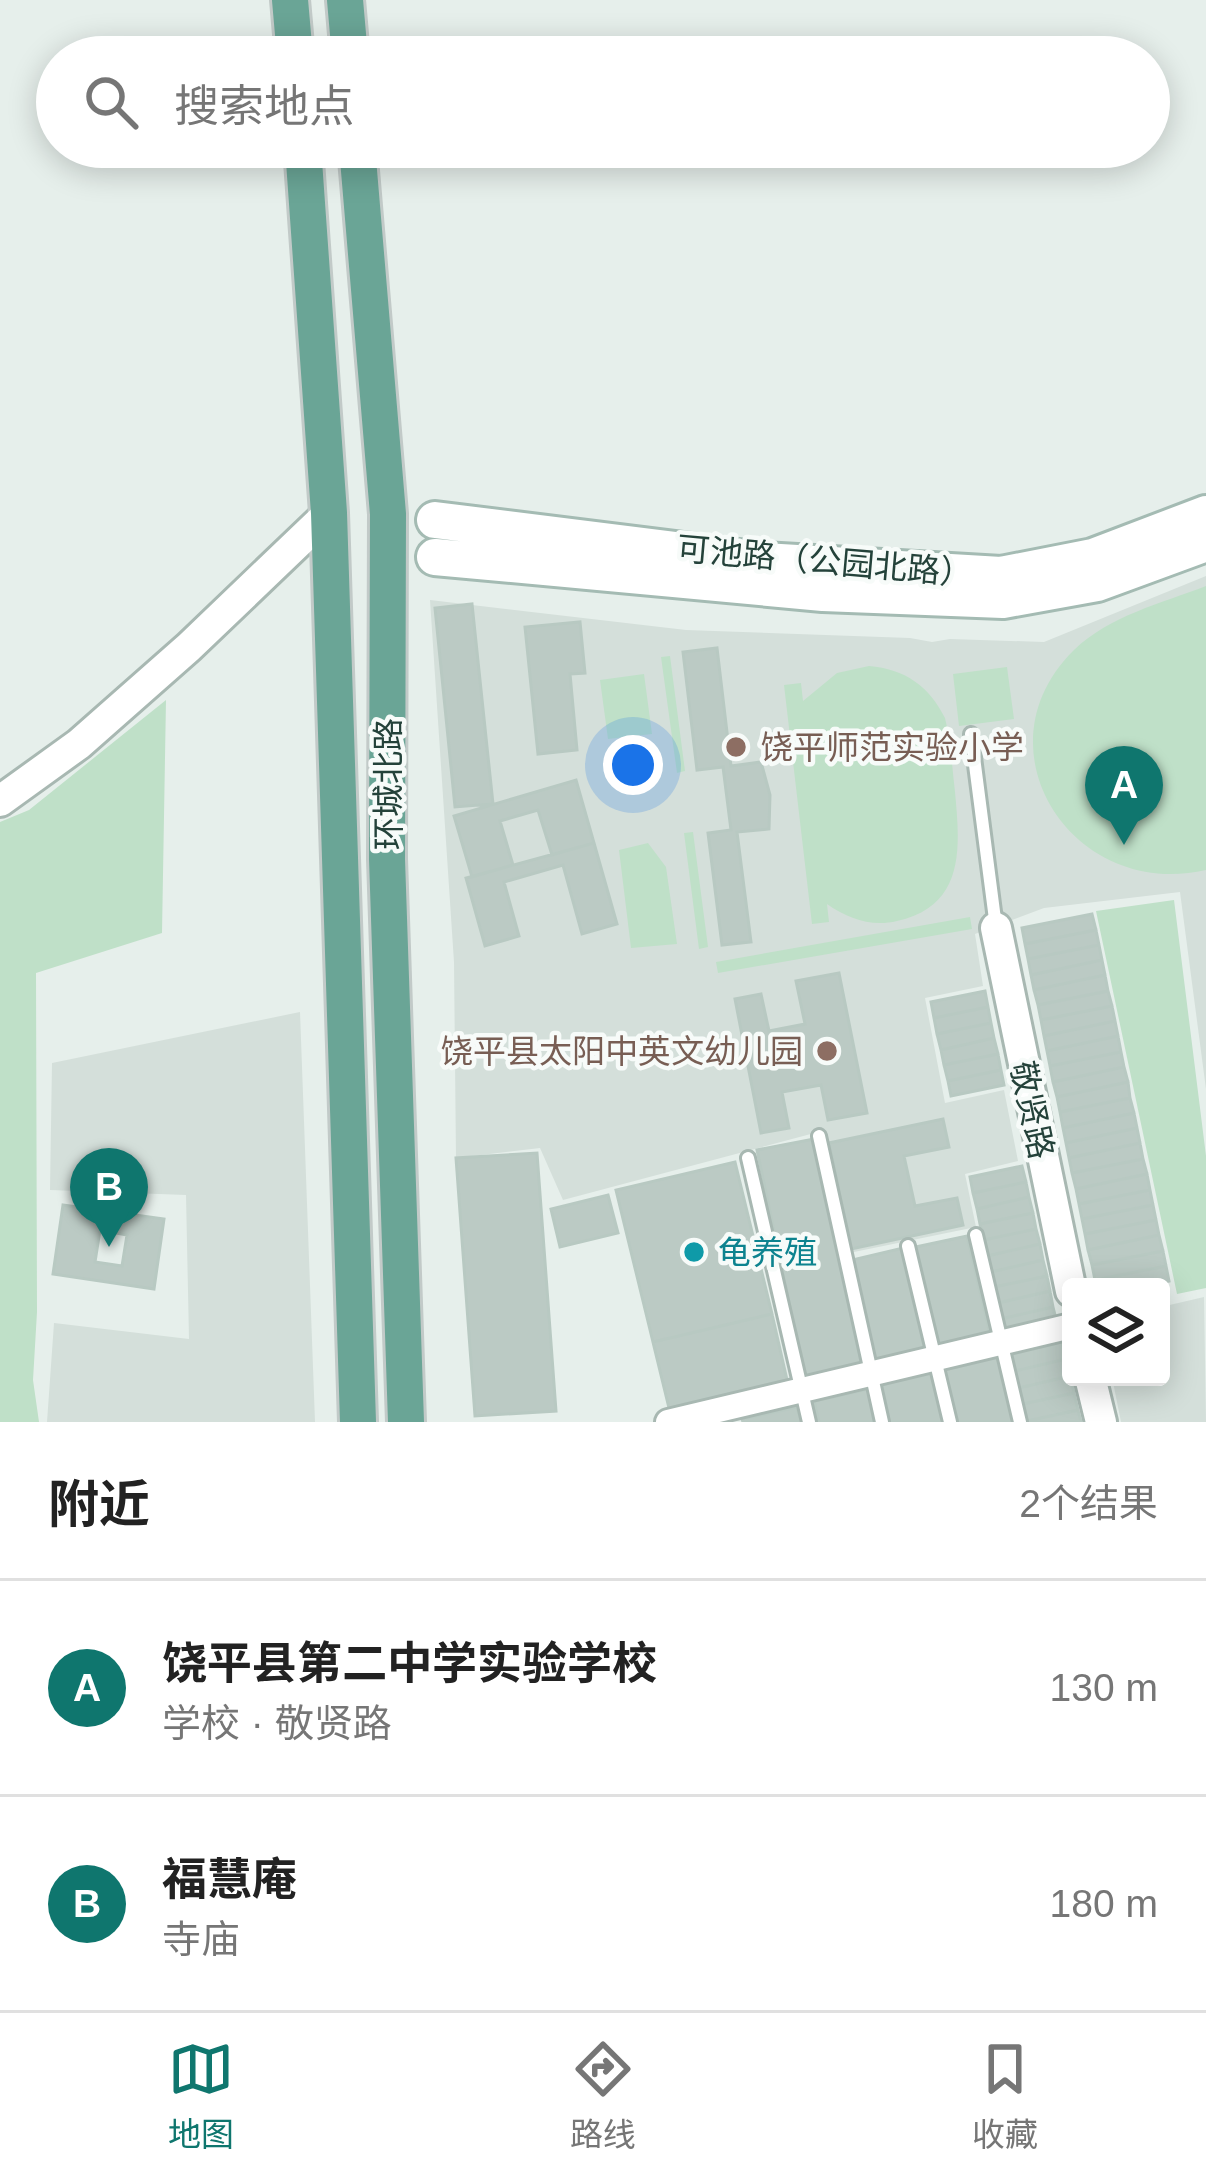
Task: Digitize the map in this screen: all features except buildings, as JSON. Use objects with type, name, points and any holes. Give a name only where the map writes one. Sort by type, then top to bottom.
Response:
[{"type":"main road","points":[[290,0],[293,36]]},
{"type":"main road","points":[[345,0],[348,36]]},
{"type":"main road","name":"环城北路","points":[[304,168],[329,513],[358,1422]]},
{"type":"main road","name":"环城北路","points":[[359,168],[388,514],[387,859],[406,1422]]},
{"type":"main road","name":"可池路（公园北路）","points":[[1206,514],[1093,557],[1001,575],[435,538],[823,593],[1003,601],[1096,583],[1206,543]]},
{"type":"street","points":[[0,801],[79,744],[329,513]]},
{"type":"street","name":"敬贤路","points":[[996,928],[1068,1278]]},
{"type":"street","points":[[668,1422],[735,1414],[801,1391],[1062,1328]]},
{"type":"street","points":[[1092,1386],[1101,1422]]},
{"type":"lane","points":[[971,734],[996,928]]},
{"type":"lane","points":[[819,1136],[882,1422]]},
{"type":"lane","points":[[748,1158],[809,1422]]},
{"type":"lane","points":[[976,1235],[1020,1422]]},
{"type":"lane","points":[[908,1246],[950,1422]]},
{"type":"shaded area","points":[[1206,576],[1206,1089],[1180,892],[1044,908],[975,934],[983,986],[925,998],[945,1103],[1004,1090],[1018,1161],[965,1174],[976,1227],[849,1253],[822,1131],[563,1200],[540,1148],[456,1158],[454,962],[430,600],[686,630],[932,642],[1044,642]]},
{"type":"shaded area","points":[[300,1012],[315,1422],[47,1422],[54,1323],[189,1339],[186,1195],[50,1190],[52,1063]]},
{"type":"shaded area","points":[[1204,1297],[1206,1422],[1121,1422],[1114,1386],[1170,1386],[1170,1305]]},
{"type":"green space","points":[[1206,586],[1206,870],[1158,873],[1115,862],[1079,840],[1052,808],[1036,771],[1034,730],[1045,689],[1088,638],[1137,612]]},
{"type":"green space","points":[[670,656],[685,771],[677,773],[661,657]]},
{"type":"green space","points":[[869,666],[915,681],[945,718],[957,812],[954,871],[936,902],[920,913],[888,923],[869,922],[827,904],[829,922],[812,924],[784,685],[801,683],[803,701],[837,673]]},
{"type":"green space","points":[[1007,667],[1014,719],[959,726],[953,674]]},
{"type":"green space","points":[[644,674],[652,734],[608,739],[600,680]]},
{"type":"green space","points":[[166,700],[162,933],[36,973],[33,1380],[39,1422],[0,1422],[0,822],[29,810]]},
{"type":"green space","points":[[693,832],[708,947],[699,949],[684,833]]},
{"type":"green space","points":[[648,843],[666,867],[677,944],[631,948],[619,850]]},
{"type":"green space","points":[[1174,900],[1206,1156],[1206,1288],[1177,1294],[1096,911]]},
{"type":"green space","points":[[970,917],[972,929],[718,973],[716,962]]},
{"type":"place","name":"饶平师范实验小学","points":[[736,747]]},
{"type":"place","name":"饶平县第二中学实验学校","points":[[1124,845]]},
{"type":"place","name":"饶平县太阳中英文幼儿园","points":[[827,1051]]},
{"type":"place","name":"福慧庵","points":[[109,1247]]},
{"type":"place","name":"龟养殖","points":[[694,1252]]}]
